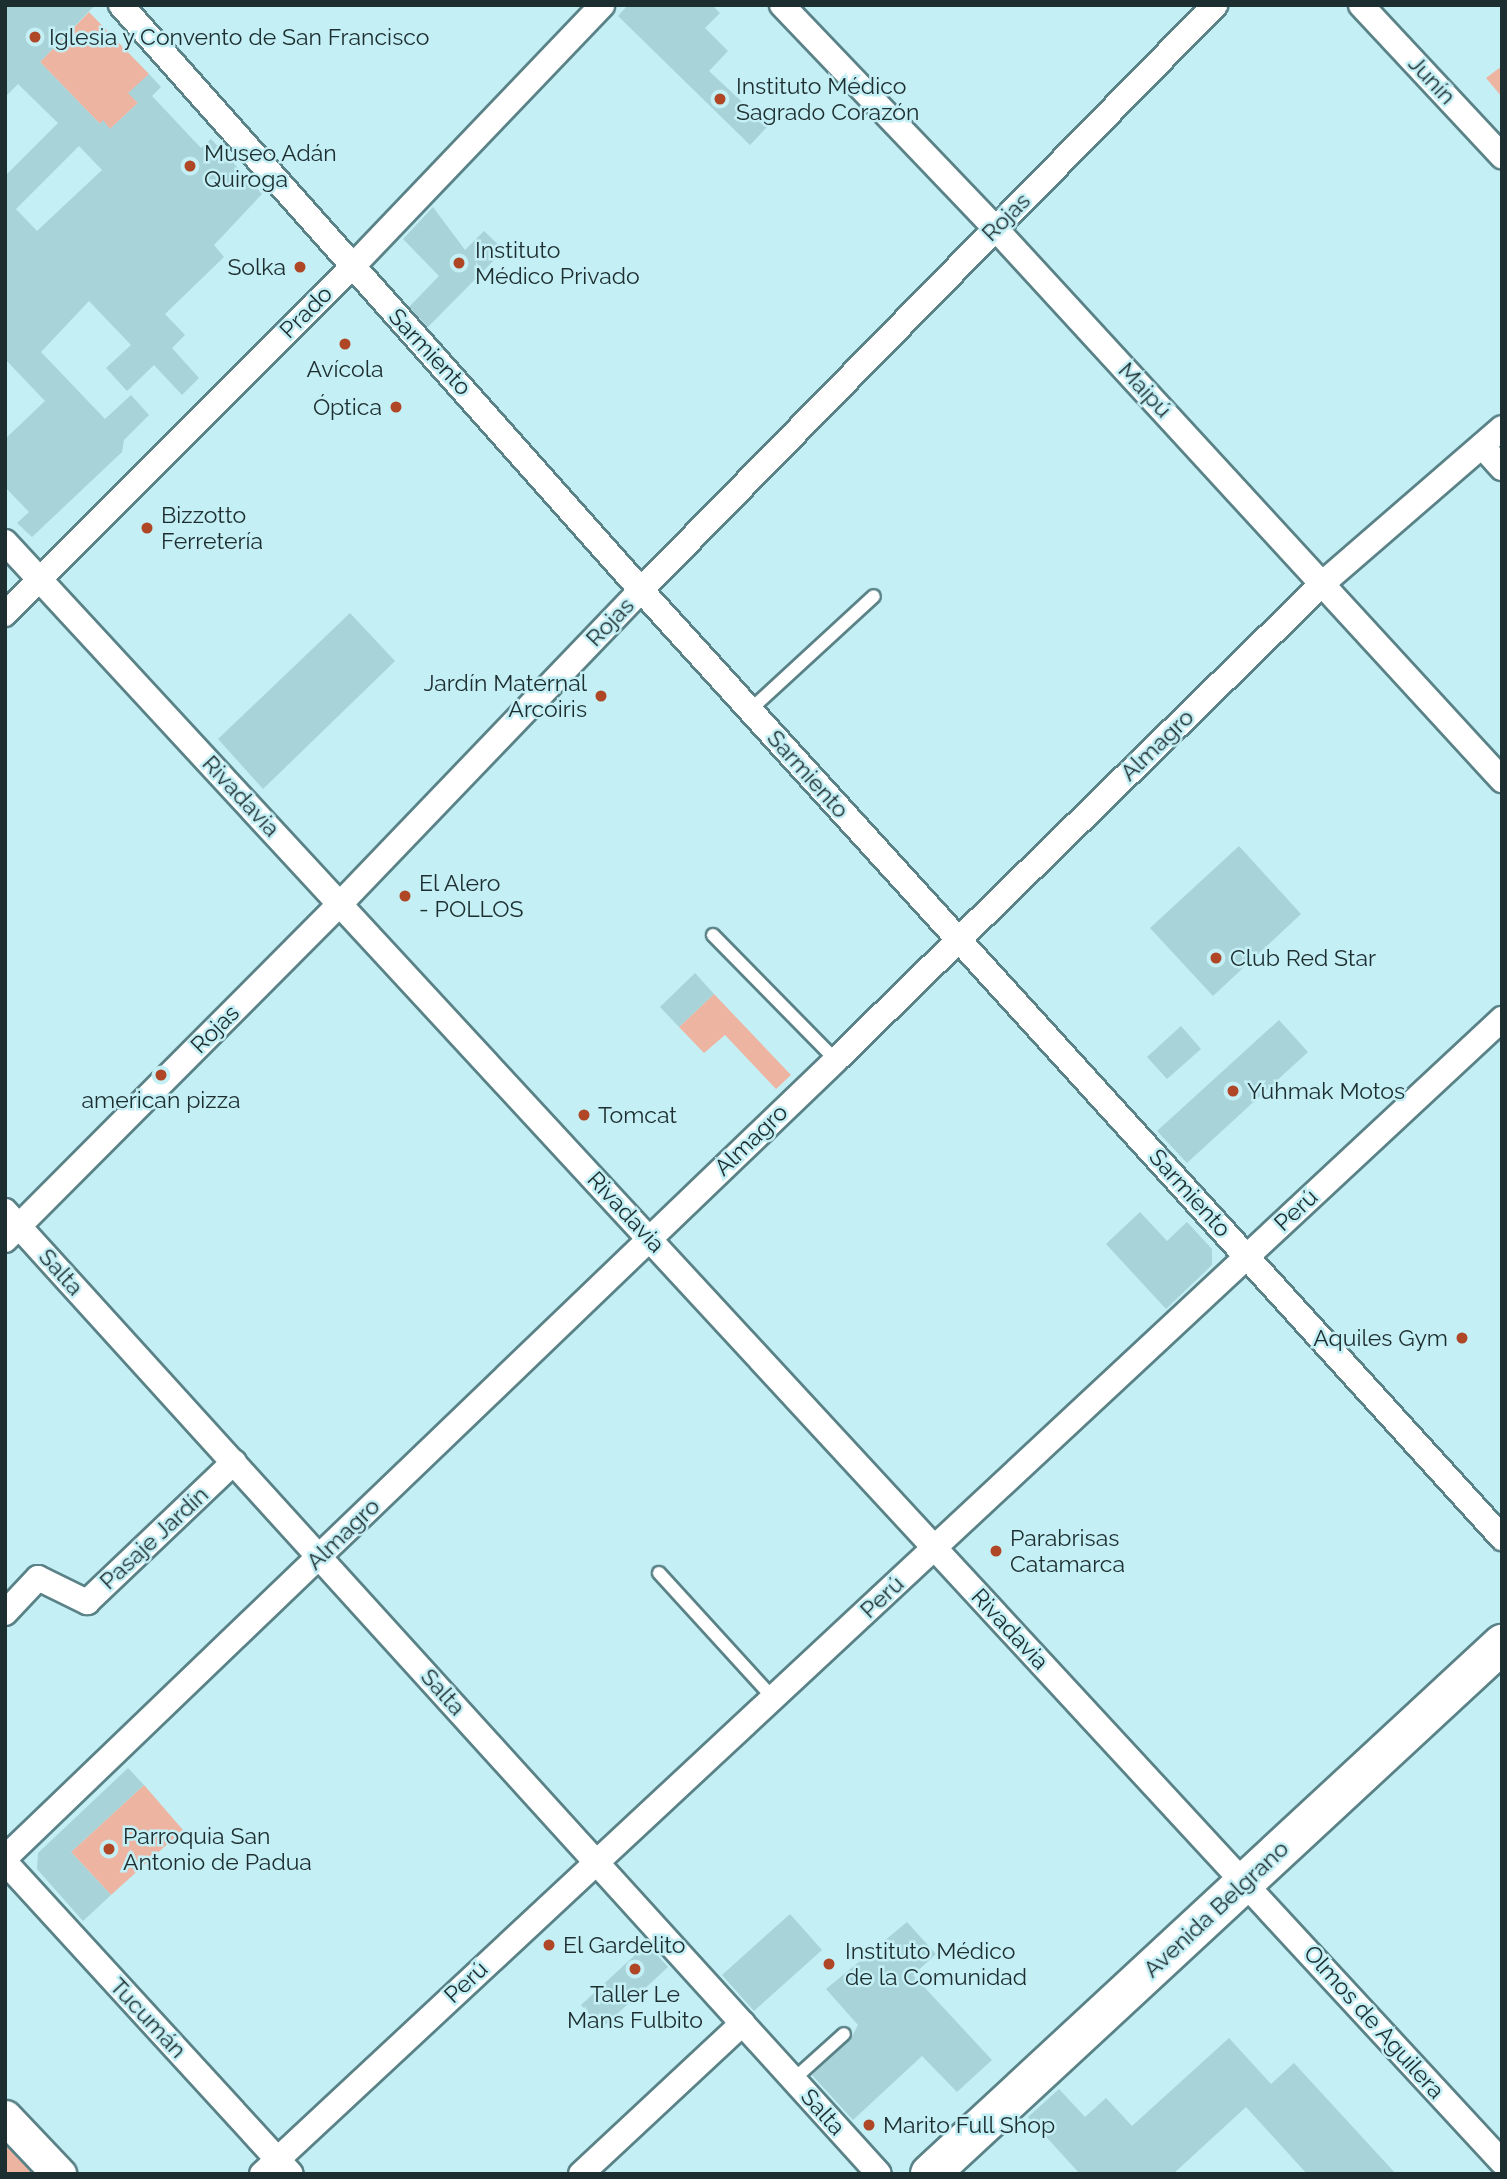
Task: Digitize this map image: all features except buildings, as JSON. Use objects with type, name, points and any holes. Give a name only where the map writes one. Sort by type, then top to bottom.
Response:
[{"type":"main road","name":"Avenida Belgrano","points":[[930,2174],[1502,1644]]},
{"type":"main road","points":[[5,2117],[59,2174]]},
{"type":"street","name":"Sarmiento","points":[[121,5],[338,245],[352,267],[641,590],[1502,1538]]},
{"type":"street","name":"Prado","points":[[5,614],[352,267],[603,5]]},
{"type":"street","name":"Maipú","points":[[782,5],[995,228],[1502,780]]},
{"type":"street","name":"Rojas","points":[[10,1225],[341,903],[641,590],[1215,5]]},
{"type":"street","name":"Junín","points":[[1361,5],[1502,156]]},
{"type":"street","name":"Almagro","points":[[5,1860],[649,1237],[836,1060],[1322,584],[1502,428]]},
{"type":"street","points":[[1482,446],[1502,467]]},
{"type":"street","name":"Rivadavia","points":[[5,542],[1246,1882]]},
{"type":"street","name":"Perú","points":[[277,2169],[597,1861],[1502,1019]]},
{"type":"street","name":"Salta","points":[[10,1225],[321,1556],[879,2174]]},
{"type":"street","name":"Pasaje Jardín","points":[[5,1613],[38,1578],[87,1602],[234,1462]]},
{"type":"street","name":"Tucumán","points":[[5,1860],[277,2169]]},
{"type":"street","name":"Olmos de Aguilera","points":[[1246,1882],[1502,2162]]},
{"type":"street","points":[[581,2174],[743,2023]]},
{"type":"lane","points":[[750,710],[874,596]]},
{"type":"lane","points":[[713,934],[836,1060]]},
{"type":"lane","points":[[659,1573],[773,1698]]},
{"type":"lane","points":[[794,2079],[844,2034]]},
{"type":"shaded area","points":[[89,12],[149,74],[129,93],[138,103],[110,129],[103,121],[100,124],[40,62]]},
{"type":"shaded area","points":[[1502,66],[1502,97],[1486,78]]},
{"type":"shaded area","points":[[714,994],[791,1075],[776,1089],[725,1035],[704,1053],[679,1027]]},
{"type":"shaded area","points":[[144,1785],[183,1830],[111,1895],[71,1852]]},
{"type":"shaded area","points":[[5,2140],[36,2174],[5,2174]]},
{"type":"place","name":"Iglesia y Convento de San Francisco","points":[[35,37]]},
{"type":"place","name":"Instituto Médico Sagrado Corazón","points":[[720,99]]},
{"type":"place","name":"Museo Adán Quiroga","points":[[190,166]]},
{"type":"place","name":"Instituto Médico Privado","points":[[459,263]]},
{"type":"place","name":"Solka","points":[[300,267]]},
{"type":"place","name":"Avícola","points":[[345,344]]},
{"type":"place","name":"Óptica","points":[[396,407]]},
{"type":"place","name":"Bizzotto Ferretería","points":[[147,528]]},
{"type":"place","name":"Jardín Maternal Arcoiris","points":[[601,696]]},
{"type":"place","name":"El Alero - POLLOS","points":[[405,896]]},
{"type":"place","name":"Club Red Star","points":[[1216,958]]},
{"type":"place","name":"american pizza","points":[[161,1075]]},
{"type":"place","name":"Yuhmak Motos","points":[[1233,1091]]},
{"type":"place","name":"Tomcat","points":[[584,1115]]},
{"type":"place","name":"Aquiles Gym","points":[[1462,1338]]},
{"type":"place","name":"Parabrisas Catamarca","points":[[996,1551]]},
{"type":"place","name":"Parroquia San Antonio de Padua","points":[[109,1849]]},
{"type":"place","name":"El Gardelito","points":[[549,1945]]},
{"type":"place","name":"Instituto Médico de la Comunidad","points":[[829,1964]]},
{"type":"place","name":"Taller Le Mans Fulbito","points":[[635,1969]]},
{"type":"place","name":"Marito Full Shop","points":[[869,2125]]}]
